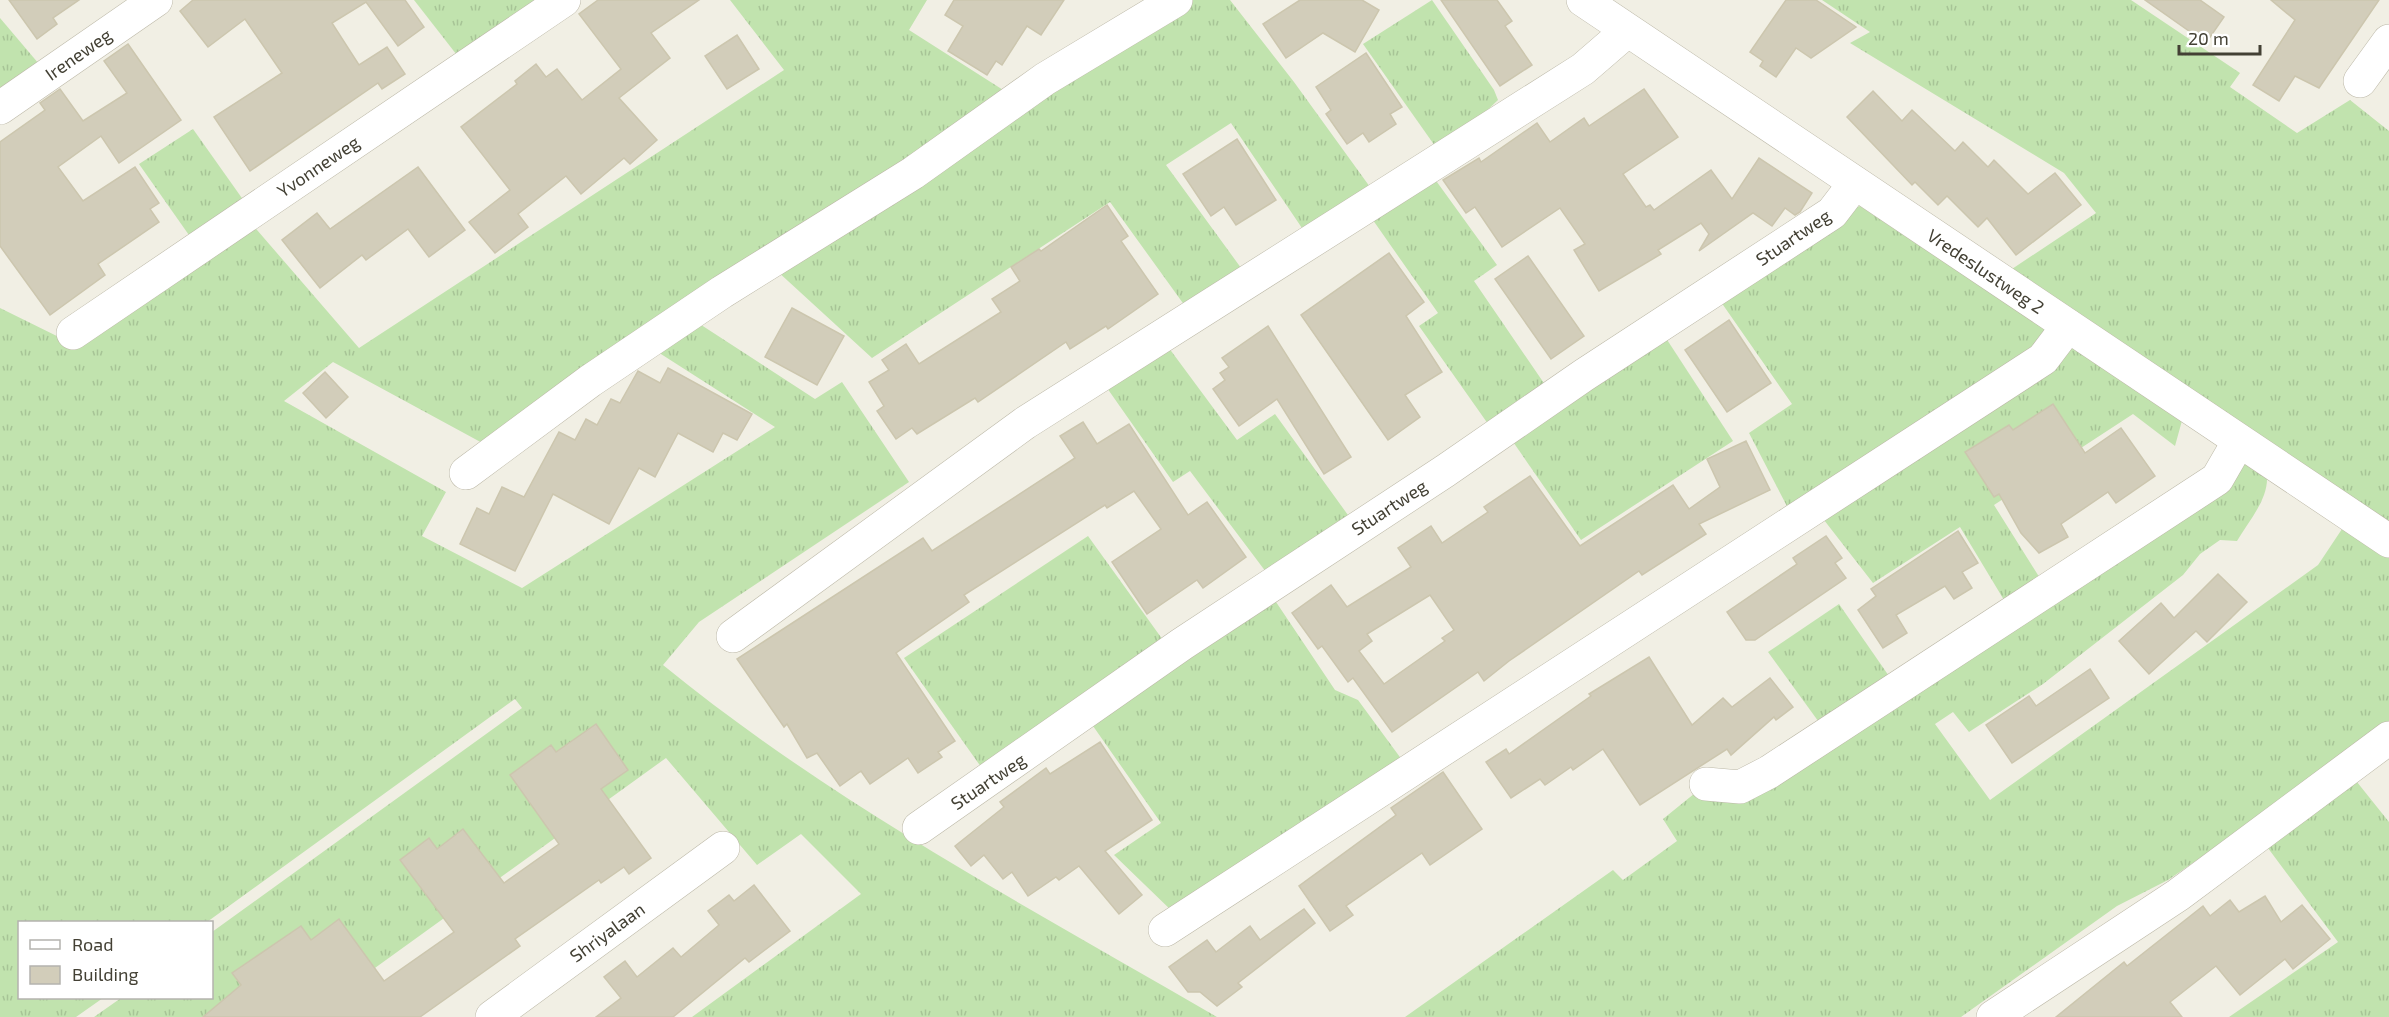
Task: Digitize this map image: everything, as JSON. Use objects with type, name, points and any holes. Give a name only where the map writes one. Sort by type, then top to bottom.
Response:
[{"type":"street","name":"Ireneweg","points":[[0,108],[156,0]]},
{"type":"street","name":"Yvonneweg","points":[[73,333],[564,0]]},
{"type":"street","points":[[466,473],[590,381],[712,299],[903,179],[1045,80],[1176,0]]},
{"type":"street","name":"Vredeslustweg 2","points":[[1583,0],[2389,541]]},
{"type":"street","points":[[733,636],[1025,423],[1554,88],[1583,69],[1627,31]]},
{"type":"street","points":[[2360,81],[2389,41]]},
{"type":"street","name":"Stuartweg","points":[[919,828],[1173,650],[1445,471],[1584,375],[1832,213],[1855,183]]},
{"type":"street","points":[[1165,930],[2043,359],[2068,326]]},
{"type":"street","points":[[1706,784],[1740,787],[1769,771],[2217,479],[2239,441]]},
{"type":"street","points":[[1993,1017],[2178,895],[2389,738]]},
{"type":"street","name":"Shriyalaan","points":[[492,1017],[723,848]]},
{"type":"green space","points":[[414,0],[549,0],[460,59]]},
{"type":"green space","points":[[730,0],[927,0],[909,30],[1011,95],[486,445],[333,362],[284,401],[446,492],[422,536],[522,588],[775,427],[650,347],[692,319],[815,399],[842,382],[909,482],[699,622],[663,665],[794,763],[932,852],[1217,1017],[692,1017],[861,894],[801,834],[757,865],[666,758],[307,1017],[94,1017],[120,999],[213,999],[213,931],[522,708],[515,699],[208,921],[18,921],[18,999],[102,999],[76,1017],[0,1017],[0,308],[73,344],[251,223],[359,348],[784,70]]},
{"type":"green space","points":[[1191,0],[1230,0],[1294,82],[1370,187],[1306,234],[1231,123],[1166,165],[1244,272],[1185,306],[1110,202],[872,358],[776,270]]},
{"type":"green space","points":[[1432,0],[1494,90],[1498,100],[1479,118],[1435,146],[1363,44]]},
{"type":"green space","points":[[1822,0],[2131,0],[2240,73],[2230,87],[2297,133],[2350,100],[2389,131],[2389,528],[2003,275],[2096,213],[2064,173],[1850,43],[1870,32]]},
{"type":"green space","points":[[0,18],[39,64],[0,91]]},
{"type":"green space","points":[[193,129],[244,201],[191,238],[139,164]]},
{"type":"green space","points":[[1429,171],[1497,265],[1474,281],[1550,392],[1493,431],[1419,326],[1438,313],[1368,213]]},
{"type":"green space","points":[[1860,206],[2046,330],[2046,340],[1790,512],[1749,433],[1792,404],[1721,302],[1852,209]]},
{"type":"green space","points":[[1662,332],[1733,441],[1581,540],[1509,436]]},
{"type":"green space","points":[[1163,340],[1237,440],[1275,414],[1353,522],[1269,576],[1190,471],[1173,482],[1100,378]]},
{"type":"green space","points":[[2077,344],[2183,417],[2175,446],[2133,414],[1994,505],[2043,583],[2007,605],[1960,527],[1873,583],[1824,520],[2066,347]]},
{"type":"green space","points":[[2237,463],[2252,463],[2267,477],[2261,502],[2237,541],[2220,540],[2200,554],[2183,575],[2043,684],[1969,732],[1953,712],[1935,724],[1990,800],[2318,565],[2346,523],[2389,552],[2389,727],[2168,880],[2117,906],[1961,1017],[1405,1017],[1613,870],[1623,880],[1677,841],[1663,819],[1700,789],[1737,798]]},
{"type":"green space","points":[[1088,536],[1168,647],[986,774],[904,658]]},
{"type":"green space","points":[[1270,593],[1335,690],[1358,700],[1405,764],[1175,914],[1114,855],[1161,823],[1086,716]]},
{"type":"green space","points":[[1839,604],[1891,679],[1821,725],[1768,652]]},
{"type":"green space","points":[[2349,772],[2389,822],[2389,1017],[2229,1017],[2338,942],[2259,836]]},
{"type":"building","points":[[9,0],[79,0],[53,18],[57,24],[37,39]]},
{"type":"building","points":[[193,0],[405,0],[424,27],[398,46],[366,2],[332,23],[359,65],[387,47],[405,74],[382,89],[378,83],[250,171],[214,117],[282,73],[245,19],[208,47],[180,11]]},
{"type":"building","points":[[598,0],[699,0],[651,33],[670,58],[619,98],[657,140],[630,164],[624,158],[581,194],[566,176],[518,214],[528,227],[495,253],[469,222],[510,190],[461,127],[517,84],[515,81],[536,64],[546,77],[557,69],[582,100],[621,69],[579,14]]},
{"type":"building","points":[[954,0],[1064,0],[1041,35],[1027,26],[1002,65],[996,61],[987,75],[948,51],[963,26],[945,15]]},
{"type":"building","points":[[1300,0],[1362,0],[1379,10],[1355,52],[1323,33],[1286,58],[1263,24]]},
{"type":"building","points":[[1441,0],[1497,0],[1512,21],[1505,26],[1532,65],[1500,86]]},
{"type":"building","points":[[1786,0],[1816,0],[1856,27],[1811,58],[1796,48],[1776,77],[1760,66],[1763,61],[1750,52]]},
{"type":"building","points":[[2145,0],[2200,0],[2224,17],[2206,43]]},
{"type":"building","points":[[2271,0],[2379,0],[2319,88],[2295,76],[2279,101],[2253,85],[2295,20]]},
{"type":"building","points":[[737,35],[759,69],[727,89],[705,56]]},
{"type":"building","points":[[128,44],[181,120],[119,163],[101,136],[58,167],[83,201],[135,167],[159,203],[150,209],[159,222],[98,264],[105,275],[50,315],[0,246],[0,142],[45,110],[40,103],[60,89],[83,121],[127,93],[104,61]]},
{"type":"building","points":[[1366,53],[1402,107],[1390,114],[1396,124],[1369,142],[1363,133],[1347,144],[1326,114],[1331,110],[1316,87]]},
{"type":"building","points":[[1644,89],[1678,137],[1623,174],[1646,207],[1650,205],[1654,210],[1711,170],[1732,199],[1759,158],[1812,193],[1800,212],[1795,215],[1785,208],[1772,226],[1753,213],[1699,251],[1709,234],[1701,223],[1658,250],[1661,254],[1599,291],[1574,250],[1585,244],[1560,208],[1502,247],[1475,207],[1466,213],[1443,180],[1479,158],[1481,162],[1537,123],[1550,142],[1584,118],[1589,126]]},
{"type":"building","points":[[1873,91],[1902,121],[1912,110],[1955,151],[1963,142],[1988,167],[1994,160],[2028,194],[2055,173],[2081,205],[2016,255],[1987,218],[1978,227],[1947,196],[1938,205],[1915,182],[1912,185],[1847,117]]},
{"type":"building","points":[[1237,139],[1276,200],[1236,225],[1224,207],[1211,216],[1183,174]]},
{"type":"building","points":[[418,167],[465,230],[429,257],[408,229],[366,260],[362,255],[320,288],[282,240],[317,213],[330,229]]},
{"type":"building","points":[[1107,205],[1128,236],[1121,241],[1158,294],[1108,329],[1106,326],[1070,349],[1066,342],[978,402],[975,398],[917,434],[912,428],[896,439],[877,411],[884,406],[869,382],[889,370],[882,360],[906,344],[919,364],[1001,312],[992,299],[1020,281],[1011,267],[1039,249],[1041,251]]},
{"type":"building","points":[[1389,253],[1424,302],[1406,316],[1442,372],[1405,395],[1420,417],[1388,440],[1301,315]]},
{"type":"building","points":[[1528,256],[1584,336],[1551,359],[1495,279]]},
{"type":"building","points":[[792,308],[844,336],[817,385],[765,357]]},
{"type":"building","points":[[1729,320],[1771,383],[1727,412],[1685,350]]},
{"type":"building","points":[[1268,326],[1351,457],[1324,474],[1277,399],[1239,426],[1213,389],[1225,380],[1220,373],[1229,367],[1222,358]]},
{"type":"building","points":[[668,368],[752,414],[737,440],[723,433],[713,452],[678,433],[655,477],[639,468],[609,524],[553,494],[515,571],[460,544],[477,508],[489,514],[502,487],[524,497],[559,432],[575,440],[586,419],[597,425],[611,399],[620,403],[638,371],[660,383]]},
{"type":"building","points":[[325,372],[348,397],[326,418],[303,393]]},
{"type":"building","points":[[2053,404],[2085,453],[2121,428],[2155,476],[2116,503],[2108,492],[2061,524],[2068,537],[2039,553],[2021,533],[1999,494],[1994,497],[1965,452],[2009,425],[2013,430]]},
{"type":"building","points":[[1083,422],[1097,444],[1129,424],[1188,515],[1207,502],[1246,557],[1203,588],[1197,580],[1147,614],[1112,562],[1161,529],[1134,491],[1107,508],[1105,505],[964,595],[969,602],[896,653],[955,741],[938,752],[942,757],[918,773],[908,758],[870,784],[861,771],[840,786],[817,753],[807,758],[787,724],[784,727],[737,659],[923,538],[932,551],[1075,458],[1060,436]]},
{"type":"building","points":[[1746,441],[1770,490],[1699,524],[1706,534],[1642,575],[1639,571],[1509,661],[1484,681],[1478,672],[1392,732],[1353,678],[1348,682],[1322,646],[1318,649],[1292,613],[1331,585],[1347,607],[1411,567],[1398,548],[1431,526],[1442,543],[1488,512],[1484,507],[1530,476],[1580,546],[1673,485],[1689,509],[1720,487],[1707,459]],"holes":[[[1430,595],[1454,630],[1442,638],[1445,641],[1384,684],[1359,651],[1372,641],[1367,634]]]},
{"type":"building","points":[[1958,531],[1978,563],[1962,572],[1972,588],[1954,599],[1945,586],[1896,615],[1907,633],[1883,648],[1858,610],[1876,596],[1871,589]]},
{"type":"building","points":[[1826,536],[1842,558],[1835,563],[1846,578],[1755,640],[1746,640],[1727,612],[1797,564],[1793,558]]},
{"type":"building","points":[[2218,574],[2247,602],[2207,642],[2196,631],[2149,674],[2119,641],[2161,603],[2174,618]]},
{"type":"building","points":[[1649,657],[1692,725],[1723,698],[1732,707],[1770,678],[1793,707],[1776,720],[1774,717],[1731,755],[1727,749],[1640,805],[1603,749],[1573,770],[1571,767],[1545,785],[1540,779],[1511,798],[1486,762],[1506,749],[1509,754],[1591,696],[1589,694]]},
{"type":"building","points":[[2090,669],[2109,698],[2012,763],[1986,725],[2029,696],[2036,706]]},
{"type":"building","points":[[596,724],[628,770],[601,789],[651,858],[629,874],[624,867],[601,883],[599,880],[515,939],[520,946],[420,1017],[203,1017],[241,985],[232,973],[301,926],[311,940],[339,919],[384,981],[454,932],[400,860],[429,838],[437,849],[463,829],[504,883],[559,844],[510,775],[551,745],[556,752]]},
{"type":"building","points":[[1100,742],[1152,820],[1105,851],[1142,895],[1119,914],[1079,866],[1059,880],[1056,877],[1028,896],[1012,872],[1003,879],[984,855],[971,866],[955,846],[1004,807],[1000,802],[1046,768],[1050,774]]},
{"type":"building","points":[[1443,772],[1482,829],[1430,865],[1422,853],[1346,906],[1353,915],[1330,931],[1299,886],[1396,815],[1391,808]]},
{"type":"building","points":[[754,885],[790,931],[749,962],[745,958],[673,1017],[596,1017],[621,998],[604,977],[625,961],[637,977],[673,948],[681,957],[719,925],[708,911],[729,895],[734,901]]},
{"type":"building","points":[[2265,896],[2281,922],[2302,905],[2330,939],[2293,969],[2285,959],[2240,995],[2216,966],[2170,1002],[2182,1017],[2056,1017],[2124,962],[2127,966],[2203,906],[2210,916],[2230,900],[2239,912]]},
{"type":"building","points":[[1304,909],[1315,923],[1238,983],[1242,987],[1217,1006],[1200,992],[1188,992],[1169,967],[1207,940],[1216,952],[1250,926],[1260,940]]}]
